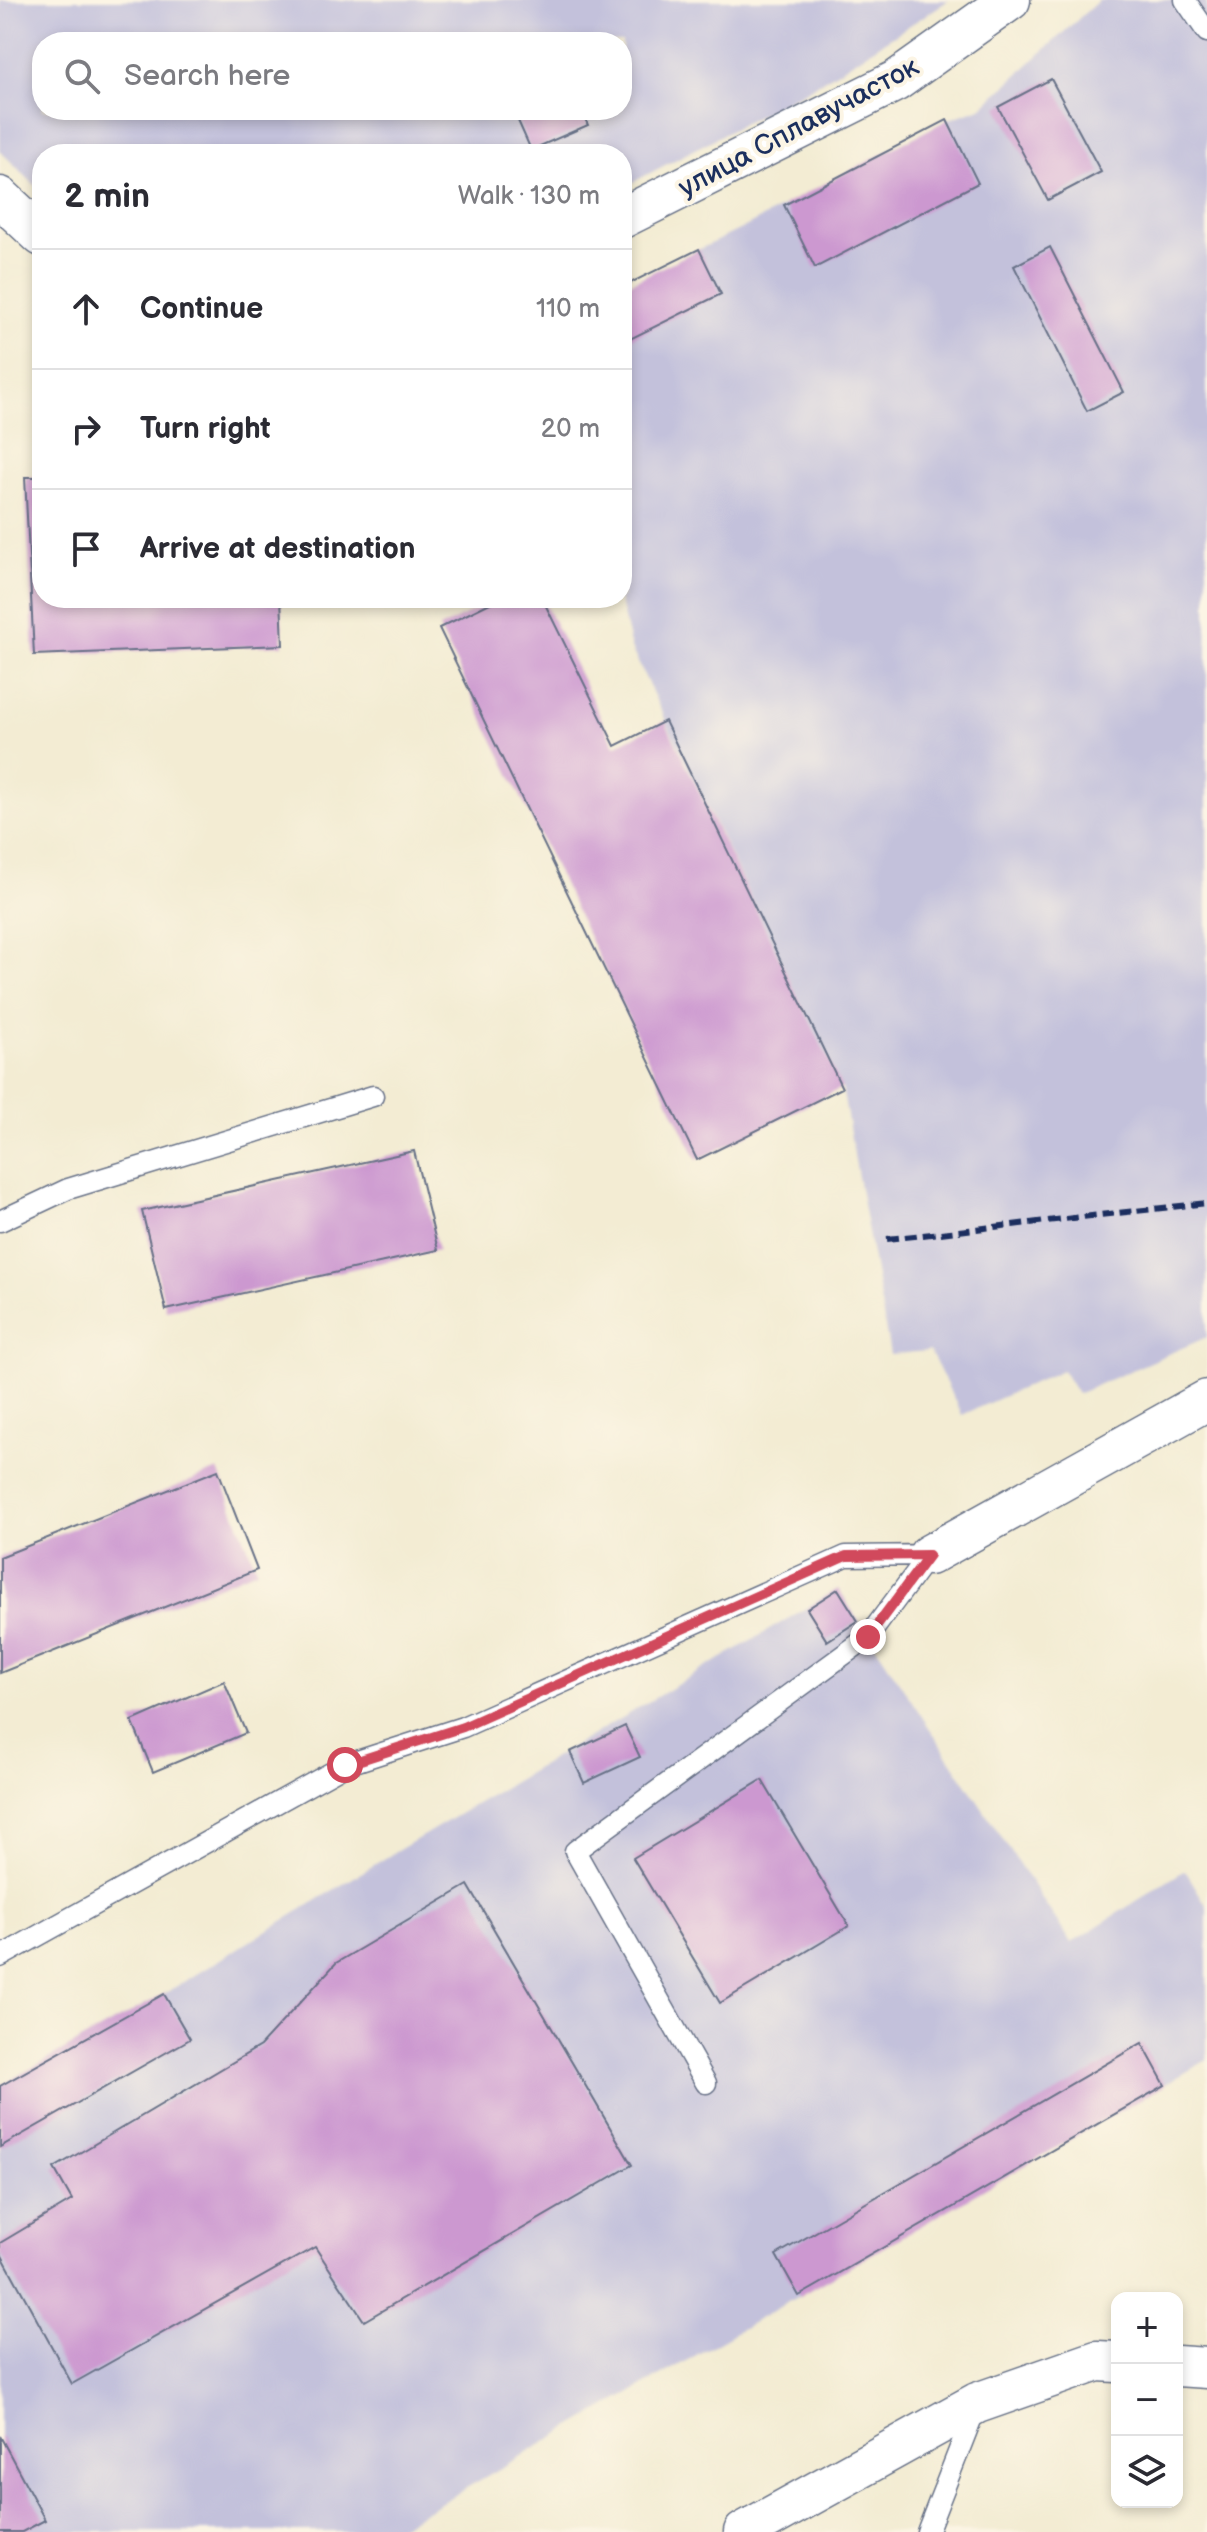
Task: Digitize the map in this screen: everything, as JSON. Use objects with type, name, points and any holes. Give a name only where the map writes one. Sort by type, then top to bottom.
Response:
[{"type":"street","name":"улица Сплавучасток","points":[[632,213],[896,81],[1010,0]]},
{"type":"street","points":[[0,197],[32,227]]},
{"type":"street","points":[[929,1555],[1207,1400]]},
{"type":"street","points":[[744,2532],[977,2403],[1097,2361],[1111,2362]]},
{"type":"street","points":[[1183,2366],[1207,2368]]},
{"type":"lane","points":[[1185,0],[1207,32]]},
{"type":"lane","points":[[0,1221],[68,1189],[373,1096]]},
{"type":"lane","points":[[0,1957],[345,1765],[463,1727],[846,1556],[929,1555]]},
{"type":"lane","points":[[706,2083],[575,1851],[868,1637],[929,1555]]},
{"type":"lane","points":[[927,2532],[977,2403]]},
{"type":"shaded area","points":[[0,0],[949,0],[821,82],[632,183],[632,144],[32,144],[32,182],[0,151]]},
{"type":"shaded area","points":[[1099,0],[1207,0],[1207,1337],[1077,1394],[1062,1370],[962,1415],[930,1351],[890,1354],[842,1088],[631,648],[621,608],[632,608],[632,282],[743,228],[947,120],[981,108]]},
{"type":"shaded area","points":[[838,1589],[1071,1943],[1185,1870],[1207,1906],[1207,2060],[390,2532],[0,2532],[0,2086],[164,1994],[387,1857]]},
{"type":"building","points":[[1051,79],[1101,172],[1048,200],[998,107]]},
{"type":"building","points":[[518,120],[586,120],[588,125],[545,144],[528,144]]},
{"type":"building","points":[[947,120],[978,183],[815,268],[784,205]]},
{"type":"building","points":[[1050,247],[1124,392],[1087,411],[1014,266]]},
{"type":"building","points":[[699,249],[721,294],[632,338],[632,282]]},
{"type":"building","points":[[25,477],[32,477],[32,608],[281,608],[283,645],[34,655]]},
{"type":"building","points":[[480,608],[547,608],[615,746],[665,721],[842,1088],[697,1160],[439,628]]},
{"type":"building","points":[[414,1151],[438,1250],[166,1310],[142,1211]]},
{"type":"building","points":[[218,1470],[257,1570],[0,1673],[0,1557]]},
{"type":"building","points":[[838,1589],[858,1621],[827,1641],[807,1609]]},
{"type":"building","points":[[224,1681],[246,1733],[153,1772],[132,1721]]},
{"type":"building","points":[[625,1726],[640,1757],[584,1783],[570,1752]]},
{"type":"building","points":[[762,1780],[849,1926],[720,2003],[633,1858]]},
{"type":"building","points":[[468,1885],[632,2165],[364,2321],[315,2247],[72,2384],[0,2252],[0,2243],[72,2200],[54,2168],[260,2046],[336,1963]]},
{"type":"building","points":[[164,1994],[190,2039],[0,2147],[0,2086]]},
{"type":"building","points":[[1142,2043],[1165,2085],[799,2296],[776,2255]]},
{"type":"building","points":[[0,2436],[45,2520],[22,2532],[0,2532]]},
{"type":"railway","points":[[887,1239],[1207,1203]]},
{"type":"route","points":[[345,1765],[463,1727],[846,1556],[929,1555],[868,1637]]}]
